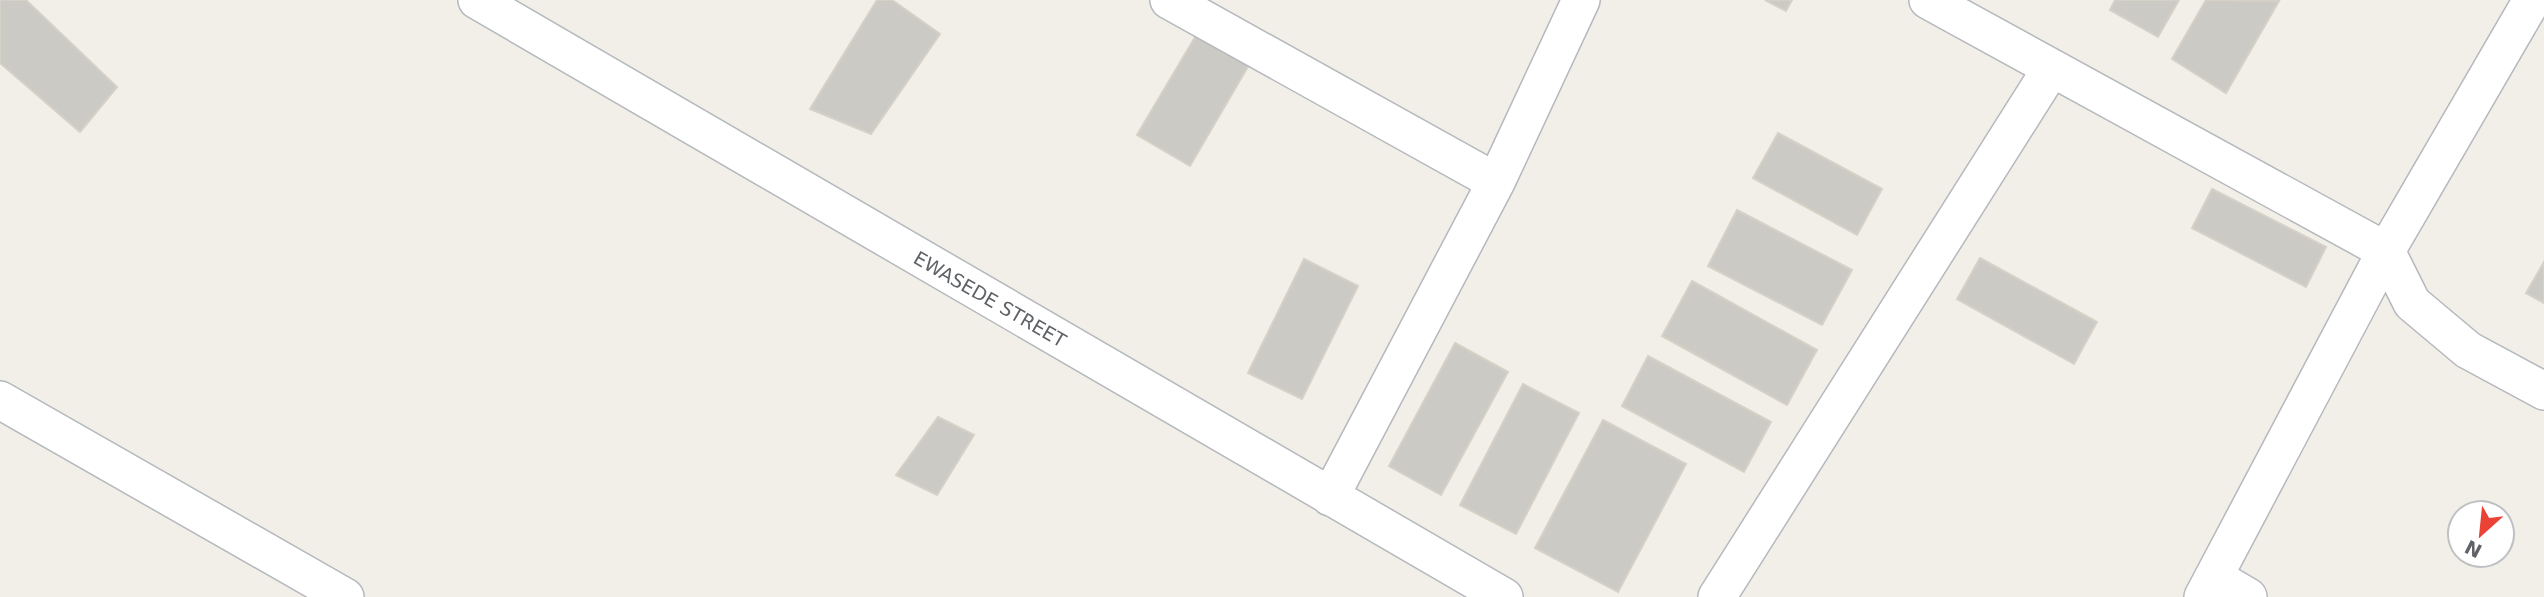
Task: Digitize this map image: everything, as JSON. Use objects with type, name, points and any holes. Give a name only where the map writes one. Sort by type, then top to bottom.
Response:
[{"type":"street","name":"EWASEDE STREET","points":[[477,0],[1504,597]]},
{"type":"street","points":[[1169,0],[1496,182]]},
{"type":"street","points":[[1330,497],[1496,182],[1581,0]]},
{"type":"street","points":[[1928,0],[2386,251],[2412,303],[2468,350],[2544,391]]},
{"type":"street","points":[[2248,597],[2208,587],[2386,251],[2532,0]]},
{"type":"street","points":[[1717,597],[2051,69]]},
{"type":"street","points":[[0,400],[345,597]]},
{"type":"building","points":[[0,0],[26,0],[117,87],[80,132],[0,63]]},
{"type":"building","points":[[877,0],[892,0],[940,34],[871,134],[810,109]]},
{"type":"building","points":[[1765,0],[1792,0],[1786,11]]},
{"type":"building","points":[[2115,0],[2179,0],[2158,37],[2110,10]]},
{"type":"building","points":[[2206,0],[2279,1],[2226,93],[2172,59]]},
{"type":"building","points":[[1198,32],[1250,63],[1190,166],[1137,135]]},
{"type":"building","points":[[1778,133],[1882,189],[1857,235],[1753,178]]},
{"type":"building","points":[[2212,189],[2326,247],[2306,287],[2192,228]]},
{"type":"building","points":[[1737,210],[1852,270],[1822,325],[1708,266]]},
{"type":"building","points":[[1980,258],[2097,322],[2074,364],[1957,299]]},
{"type":"building","points":[[1304,259],[1358,286],[1302,399],[1248,373]]},
{"type":"building","points":[[2544,262],[2544,303],[2526,293]]},
{"type":"building","points":[[1692,281],[1817,350],[1787,405],[1662,336]]},
{"type":"building","points":[[1455,343],[1508,372],[1441,495],[1389,466]]},
{"type":"building","points":[[1648,356],[1771,422],[1744,472],[1622,406]]},
{"type":"building","points":[[1523,384],[1579,413],[1516,534],[1460,505]]},
{"type":"building","points":[[938,417],[974,435],[937,495],[896,475]]},
{"type":"building","points":[[1603,420],[1686,464],[1618,592],[1535,548]]}]
